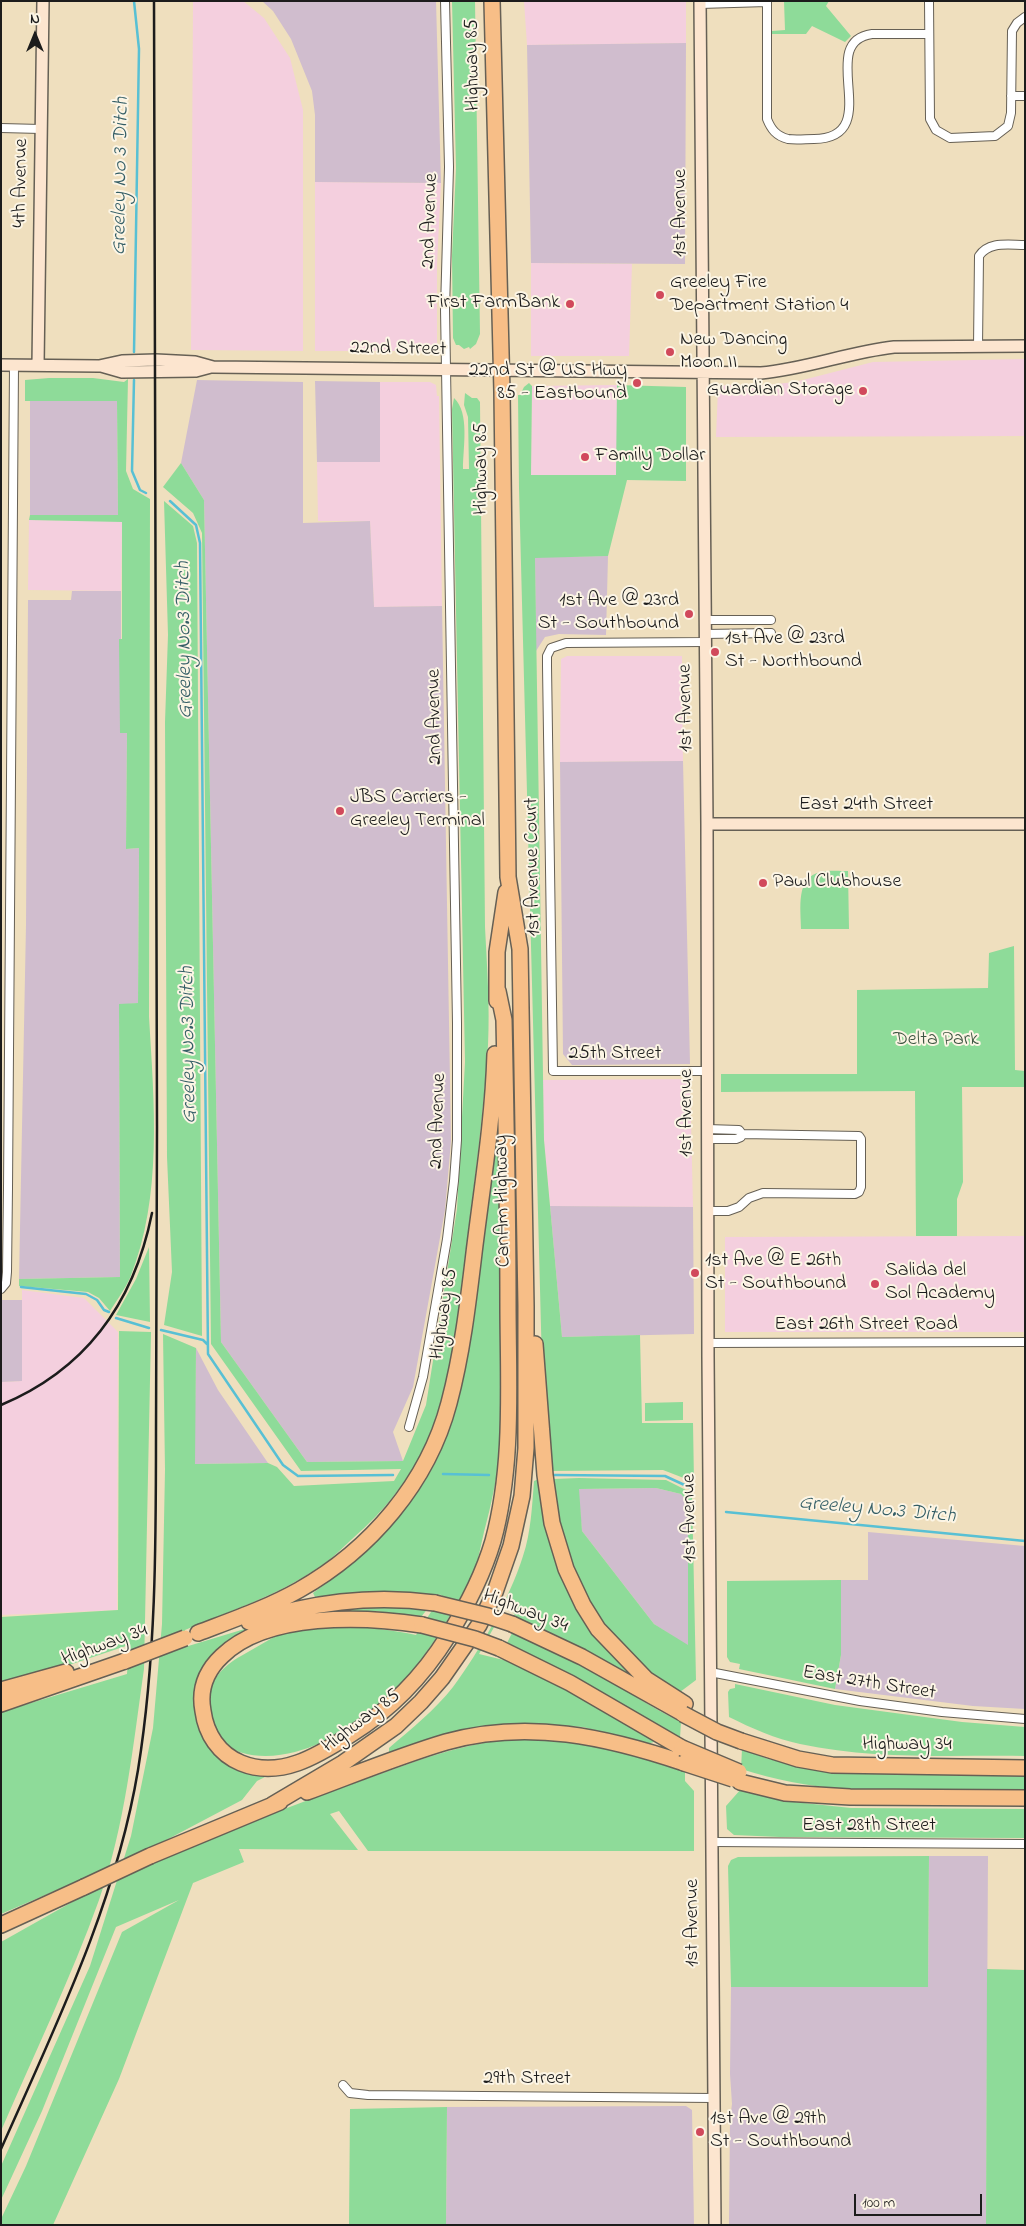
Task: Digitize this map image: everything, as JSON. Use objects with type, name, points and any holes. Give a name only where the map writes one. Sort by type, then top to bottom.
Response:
[{"type":"highway","name":"Highway 85","points":[[492,1],[502,370],[508,877],[520,949],[522,1094]]},
{"type":"highway","name":"Highway 85","points":[[192,1636],[297,1591],[339,1564],[362,1545],[387,1519],[414,1481],[433,1446],[449,1404],[466,1321],[490,1130],[498,991],[497,952],[508,877]]},
{"type":"highway","points":[[498,991],[504,1020],[508,1249],[507,1442],[503,1492],[497,1524],[478,1583],[463,1612],[434,1658],[409,1687],[391,1705],[356,1732],[322,1752],[295,1764],[272,1769],[260,1768],[234,1759],[218,1747],[205,1726],[201,1700],[204,1681],[215,1662],[239,1642],[258,1634],[290,1625],[339,1620],[384,1620],[422,1625],[475,1639],[499,1648],[562,1679],[682,1748],[740,1777]]},
{"type":"highway","name":"CanAm Highway","points":[[522,1094],[526,1306]]},
{"type":"highway","name":"Highway 85","points":[[272,1805],[343,1763],[396,1726],[442,1678],[479,1625],[502,1575],[517,1524],[522,1496],[526,1448],[526,1306]]},
{"type":"highway","points":[[526,1306],[536,1346],[545,1475],[552,1523],[566,1569],[582,1605],[598,1628],[646,1679],[684,1709]]},
{"type":"highway","name":"Highway 34","points":[[1,1704],[192,1636],[226,1630],[283,1612],[326,1602],[382,1598],[435,1603],[512,1624],[741,1737],[783,1749],[830,1760],[870,1766],[1025,1768]]},
{"type":"highway","points":[[1,1690],[114,1659],[126,1661]]},
{"type":"highway","points":[[1,1925],[150,1856],[272,1805],[404,1755],[448,1742],[485,1735],[545,1732],[592,1736],[740,1777],[785,1793],[850,1797],[1025,1798]]},
{"type":"highway","points":[[1,1936],[56,1906],[80,1889]]},
{"type":"main road","name":"4th Avenue","points":[[38,365],[43,1]]},
{"type":"main road","name":"1st Avenue","points":[[700,2],[715,2225]]},
{"type":"main road","name":"22nd Street","points":[[1,366],[99,366],[122,361],[156,360],[195,362],[213,367],[702,372],[781,371],[874,349],[894,347],[1025,346]]},
{"type":"main road","name":"East 24th Street","points":[[707,824],[1025,824]]},
{"type":"street","name":"2nd Avenue","points":[[409,1427],[423,1377],[447,1239],[457,1140],[457,1023],[445,309],[449,167],[445,1]]},
{"type":"street","points":[[700,2],[766,1],[767,119],[774,132],[790,139],[825,139],[835,136],[845,127],[848,117],[848,56],[857,40],[864,35],[872,34],[929,34]]},
{"type":"street","points":[[929,1],[930,119],[936,130],[950,138],[994,136],[1008,126],[1011,113],[1012,31],[1017,23],[1025,17]]},
{"type":"street","points":[[1011,96],[1025,96]]},
{"type":"street","points":[[1,128],[41,129]]},
{"type":"street","points":[[978,347],[979,256],[990,245],[1025,245]]},
{"type":"street","points":[[1,1289],[6,1283],[7,1272],[4,1097],[11,898],[14,366]]},
{"type":"street","points":[[704,620],[771,620]]},
{"type":"street","points":[[704,638],[771,633]]},
{"type":"street","name":"1st Avenue Court","points":[[553,1071],[547,662],[551,648],[566,643],[704,638]]},
{"type":"street","name":"25th Street","points":[[553,1071],[707,1071]]},
{"type":"street","points":[[707,1134],[739,1130],[742,1134],[854,1134],[861,1139],[861,1187],[859,1192],[855,1194],[763,1193],[749,1198],[740,1207],[728,1211],[708,1212]]},
{"type":"street","name":"East 26th Street Road","points":[[708,1343],[1025,1342]]},
{"type":"street","name":"East 27th Street","points":[[710,1672],[860,1701],[942,1712],[1025,1719]]},
{"type":"street","name":"East 28th Street","points":[[713,1842],[1025,1844]]},
{"type":"street","name":"29th Street","points":[[343,2085],[350,2093],[368,2096],[714,2098]]},
{"type":"shaded area","points":[[193,1],[243,1],[264,18],[290,58],[303,110],[303,351],[191,350]]},
{"type":"shaded area","points":[[262,1],[436,1],[441,183],[315,182],[315,115],[312,91],[291,39],[273,11]]},
{"type":"shaded area","points":[[524,1],[686,1],[686,43],[527,45]]},
{"type":"shaded area","points":[[686,43],[685,264],[531,263],[527,45]]},
{"type":"shaded area","points":[[315,182],[441,183],[437,265],[437,343],[432,351],[315,351]]},
{"type":"shaded area","points":[[531,263],[632,264],[629,356],[531,356]]},
{"type":"shaded area","points":[[1025,359],[1025,436],[716,437],[718,389],[725,385],[767,385],[795,382],[873,362]]},
{"type":"shaded area","points":[[197,380],[303,382],[303,523],[370,521],[374,607],[442,606],[451,1141],[445,1210],[413,1387],[393,1432],[403,1461],[307,1462],[221,1342],[204,500],[181,463]]},
{"type":"shaded area","points":[[315,381],[380,382],[380,462],[317,462]]},
{"type":"shaded area","points":[[380,382],[430,382],[436,385],[437,396],[439,396],[442,606],[374,607],[370,521],[318,521],[317,462],[380,462]]},
{"type":"shaded area","points":[[617,385],[617,475],[531,475],[532,386]]},
{"type":"shaded area","points":[[30,401],[117,401],[118,515],[30,515]]},
{"type":"shaded area","points":[[29,520],[122,521],[121,591],[28,590]]},
{"type":"shaded area","points":[[608,556],[606,635],[559,634],[545,637],[536,651],[535,557]]},
{"type":"shaded area","points":[[72,591],[121,591],[121,733],[127,733],[126,849],[139,848],[138,1003],[119,1005],[120,1277],[19,1279],[26,925],[28,600],[71,600]]},
{"type":"shaded area","points":[[567,656],[682,656],[683,761],[560,762],[561,659]]},
{"type":"shaded area","points":[[683,761],[690,1064],[572,1065],[563,1054],[560,762]]},
{"type":"shaded area","points":[[690,1079],[693,1207],[550,1206],[544,1140],[543,1080]]},
{"type":"shaded area","points":[[550,1206],[693,1207],[694,1334],[562,1337]]},
{"type":"shaded area","name":"Salida del Sol Academy","points":[[1025,1236],[1025,1332],[725,1332],[725,1237]]},
{"type":"shaded area","points":[[22,1290],[84,1298],[118,1332],[117,1610],[1,1615],[1,1382],[22,1381]]},
{"type":"shaded area","points":[[1,1300],[22,1300],[22,1381],[1,1382]]},
{"type":"shaded area","points":[[196,1348],[218,1390],[268,1463],[194,1464]]},
{"type":"shaded area","points":[[656,1488],[681,1494],[688,1502],[688,1646],[654,1624],[582,1531],[578,1489]]},
{"type":"shaded area","points":[[868,1532],[1025,1546],[1025,1709],[973,1706],[835,1689],[841,1655],[841,1580],[868,1580]]},
{"type":"shaded area","points":[[929,1856],[988,1856],[986,2225],[729,2225],[730,2119],[732,2104],[730,2074],[731,1987],[928,1987]]},
{"type":"shaded area","points":[[686,2106],[692,2110],[694,2225],[446,2225],[447,2107]]},
{"type":"green space","points":[[452,1],[475,1],[480,334],[476,344],[470,349],[469,347],[464,349],[456,345],[453,338],[452,256],[456,168]]},
{"type":"green space","points":[[784,1],[829,1],[826,6],[851,36],[845,42],[812,26],[806,34],[772,34],[772,31],[785,30]]},
{"type":"green space","points":[[93,378],[124,382],[128,379],[126,471],[133,489],[150,499],[149,1017],[153,1082],[154,1149],[148,1215],[140,1247],[130,1278],[110,1311],[99,1298],[88,1292],[19,1286],[19,1279],[120,1277],[119,1004],[138,1003],[139,848],[126,849],[127,733],[120,733],[119,639],[122,639],[122,522],[29,520],[30,515],[118,515],[117,401],[25,401],[25,380]]},
{"type":"green space","points":[[529,383],[532,386],[531,475],[616,475],[617,385],[686,387],[686,481],[627,480],[608,556],[535,558],[544,1140],[562,1337],[640,1335],[642,1423],[693,1423],[694,1482],[663,1470],[551,1471],[542,1365],[519,488],[518,395]]},
{"type":"green space","points":[[465,393],[472,398],[477,398],[480,402],[485,927],[489,1030],[478,1150],[457,1325],[451,1358],[436,1417],[426,1443],[413,1469],[376,1516],[332,1558],[304,1577],[254,1602],[185,1630],[185,1647],[248,1628],[215,1654],[204,1670],[196,1692],[229,1764],[242,1772],[265,1777],[257,1781],[242,1800],[153,1847],[147,1865],[285,1809],[411,1763],[475,1745],[518,1739],[560,1740],[596,1746],[685,1771],[685,1781],[694,1791],[694,1851],[368,1851],[339,1811],[330,1814],[358,1850],[239,1849],[244,1862],[193,1883],[119,2079],[53,2225],[1,2225],[1,2219],[26,2166],[122,1932],[179,1900],[116,1927],[42,2111],[1,2200],[1,2166],[90,1966],[131,1836],[153,1728],[162,1624],[165,1470],[163,1334],[196,1348],[195,1464],[268,1463],[277,1467],[294,1486],[394,1481],[401,1469],[301,1471],[211,1344],[202,533],[193,513],[163,487],[181,463],[204,500],[221,1342],[307,1462],[403,1461],[426,1405],[457,1209],[465,1062],[452,409],[454,398],[459,404],[464,421],[463,469],[469,469],[468,417],[464,405]]},
{"type":"green space","points":[[164,501],[193,526],[197,543],[202,1336],[164,1325],[172,1272],[167,1157],[165,722],[168,635]]},
{"type":"green space","points":[[848,871],[849,929],[801,929],[800,903],[803,887],[807,880],[821,872]]},
{"type":"green space","name":"Delta Park","points":[[1014,946],[1015,1070],[1025,1071],[1025,1087],[962,1087],[963,1182],[957,1199],[957,1236],[916,1236],[915,1091],[721,1092],[721,1074],[857,1074],[857,990],[988,988],[989,953]]},
{"type":"green space","points":[[497,1124],[500,1125],[501,1443],[492,1499],[475,1569],[452,1612],[423,1657],[406,1679],[367,1716],[345,1731],[321,1743],[295,1752],[257,1756],[238,1752],[223,1742],[217,1734],[210,1703],[211,1688],[214,1681],[229,1664],[274,1637],[306,1628],[364,1628],[416,1635],[442,1595],[384,1591],[315,1597],[313,1593],[360,1556],[402,1513],[414,1498],[438,1458],[456,1406],[468,1351]]},
{"type":"green space","points":[[149,1247],[150,1322],[116,1315],[136,1279]]},
{"type":"green space","points":[[119,1331],[151,1332],[144,1669],[132,1756],[122,1815],[99,1900],[64,1987],[1,2131],[1,1942],[81,1897],[87,1877],[1,1914],[1,1712],[127,1674],[129,1645],[72,1664],[1,1682],[1,1617],[118,1610]]},
{"type":"green space","points":[[683,1402],[683,1420],[645,1421],[645,1403]]},
{"type":"green space","points":[[539,1479],[548,1530],[558,1570],[572,1598],[646,1684],[558,1636],[517,1618],[507,1604],[479,1654],[516,1663],[601,1708],[637,1729],[654,1742],[647,1744],[583,1727],[533,1724],[476,1729],[389,1752],[389,1748],[431,1711],[453,1687],[493,1624],[510,1589],[526,1547],[534,1481]]},
{"type":"green space","points":[[553,1479],[666,1480],[692,1493],[696,1680],[680,1692],[651,1674],[614,1637],[582,1591],[562,1538]],"holes":[[[656,1488],[681,1494],[688,1502],[688,1645],[654,1624],[582,1531],[579,1489]]]},
{"type":"green space","points":[[841,1580],[841,1655],[835,1689],[739,1669],[740,1664],[730,1662],[727,1657],[727,1581]]},
{"type":"green space","points":[[377,1603],[429,1607],[421,1617],[374,1611],[273,1618]]},
{"type":"green space","points":[[513,1631],[583,1664],[681,1722],[680,1738],[507,1643]]},
{"type":"green space","points":[[735,1684],[835,1705],[962,1722],[1025,1727],[1025,1756],[884,1755],[828,1749],[791,1742],[764,1733],[729,1717],[728,1692],[730,1689],[735,1688]]},
{"type":"green space","points":[[742,1749],[768,1759],[805,1767],[1025,1774],[1025,1793],[882,1792],[846,1790],[811,1785],[776,1779],[741,1769]]},
{"type":"green space","points":[[741,1789],[785,1801],[851,1808],[1025,1809],[1025,1838],[780,1837],[734,1835],[727,1829],[726,1806]]},
{"type":"green space","points":[[929,1856],[928,1987],[731,1987],[728,1866],[731,1860],[738,1857]]},
{"type":"green space","points":[[987,1969],[1025,1970],[1025,2225],[986,2225]]},
{"type":"green space","points":[[447,2107],[446,2225],[349,2225],[350,2109]]},
{"type":"waterway","name":"Greeley No 3 Ditch","points":[[134,1],[139,49],[134,352]]},
{"type":"waterway","points":[[134,380],[132,471],[140,490],[146,493]]},
{"type":"waterway","name":"Greeley No.3 Ditch","points":[[170,501],[196,525],[200,543],[208,1354],[283,1465],[298,1476],[393,1475]]},
{"type":"waterway","points":[[21,1287],[86,1294],[97,1300],[104,1310],[109,1312]]},
{"type":"waterway","points":[[116,1318],[149,1328]]},
{"type":"waterway","points":[[161,1330],[203,1340],[207,1344]]},
{"type":"waterway","name":"Greeley No.3 Ditch","points":[[443,1474],[489,1475]]},
{"type":"waterway","name":"Greeley No.3 Ditch","points":[[554,1475],[665,1476],[691,1488]]},
{"type":"waterway","name":"Greeley No.3 Ditch","points":[[726,1512],[1025,1541]]},
{"type":"railway","points":[[1,2149],[82,1964],[115,1868],[138,1770],[152,1644],[156,1517],[157,1126],[154,1]]},
{"type":"railway","points":[[1,1405],[31,1390],[58,1372],[82,1352],[102,1329],[119,1304],[133,1276],[144,1246],[152,1213]]},
{"type":"place","name":"Greeley Fire Department Station 4","points":[[660,295]]},
{"type":"place","name":"First FarmBank","points":[[570,304]]},
{"type":"place","name":"New Dancing Moon II","points":[[670,352]]},
{"type":"place","name":"22nd St @ US Hwy 85 - Eastbound","points":[[637,383]]},
{"type":"place","name":"Guardian Storage","points":[[863,391]]},
{"type":"place","name":"Family Dollar","points":[[585,457]]},
{"type":"place","name":"1st Ave @ 23rd St - Southbound","points":[[689,614]]},
{"type":"place","name":"1st Ave @ 23rd St - Northbound","points":[[715,652]]},
{"type":"place","name":"JBS Carriers - Greeley Terminal","points":[[340,811]]},
{"type":"place","name":"Pawl Clubhouse","points":[[763,883]]},
{"type":"place","name":"1st Ave @ E 26th St - Southbound","points":[[695,1273]]},
{"type":"place","name":"Salida del Sol Academy","points":[[875,1284]]},
{"type":"place","name":"1st Ave @ 29th St - Southbound","points":[[700,2132]]}]
